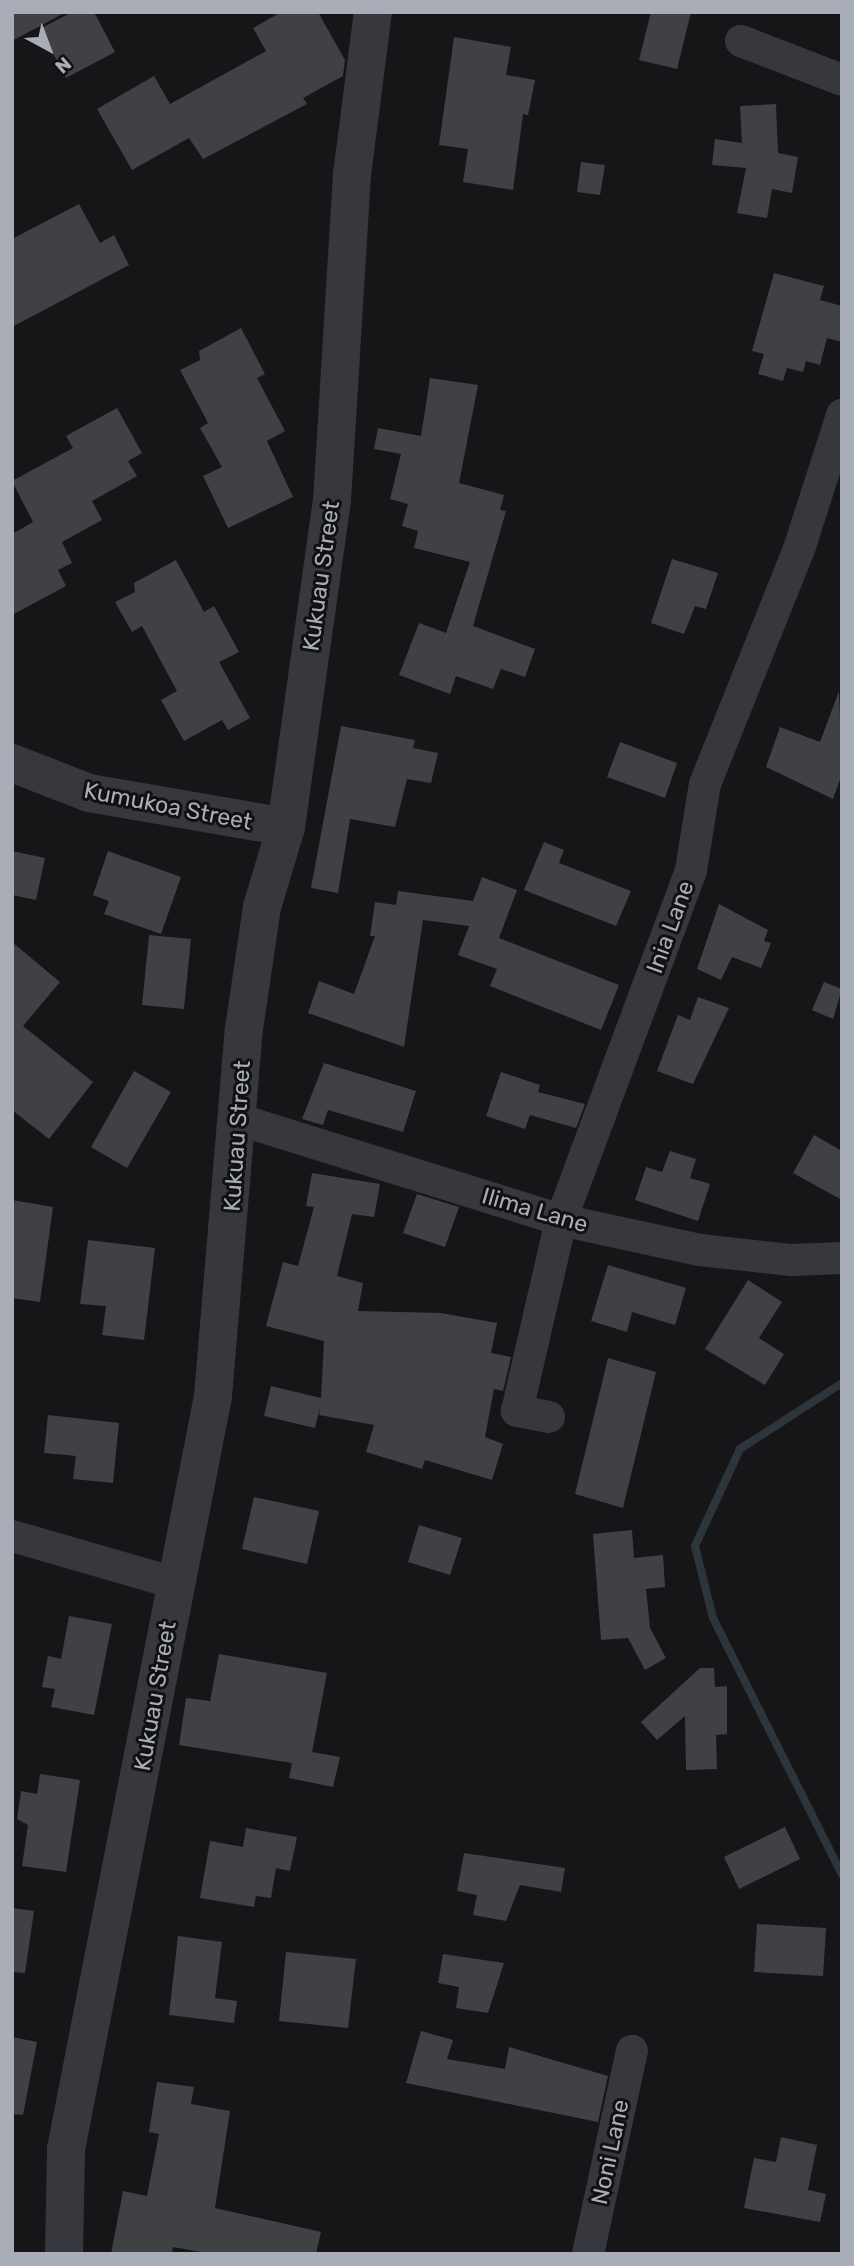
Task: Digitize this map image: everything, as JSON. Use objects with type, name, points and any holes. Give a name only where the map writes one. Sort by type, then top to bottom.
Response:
[{"type":"street","name":"Kukuau Street","points":[[64,2254],[66,2149],[175,1583],[214,1396],[237,1119],[262,907],[286,827],[332,501],[352,174],[373,12]]},
{"type":"street","points":[[741,41],[842,80]]},
{"type":"street","name":"Inia Lane","points":[[549,1417],[517,1411],[561,1220],[691,870],[705,784],[800,546],[842,415]]},
{"type":"street","name":"Kumukoa Street","points":[[12,763],[89,793],[286,827]]},
{"type":"street","name":"Ilima Lane","points":[[237,1119],[561,1220],[700,1250],[791,1260],[842,1258]]},
{"type":"street","points":[[12,1536],[175,1583]]},
{"type":"street","name":"Noni Lane","points":[[589,2254],[632,2051]]},
{"type":"building","points":[[12,12],[66,12],[12,41]]},
{"type":"building","points":[[72,12],[94,12],[115,52],[66,78],[40,29]]},
{"type":"building","points":[[281,12],[318,12],[345,60],[343,76],[303,98],[307,104],[203,159],[189,138],[132,170],[97,109],[154,76],[170,104],[266,51],[253,28]]},
{"type":"building","points":[[651,12],[691,12],[677,69],[639,60]]},
{"type":"building","points":[[454,37],[511,47],[506,75],[535,80],[528,115],[523,114],[513,190],[463,182],[468,149],[439,145]]},
{"type":"building","points":[[776,104],[778,153],[798,157],[792,193],[772,189],[767,218],[737,213],[746,168],[712,165],[715,139],[742,143],[740,106]]},
{"type":"building","points":[[581,162],[605,165],[600,195],[577,192]]},
{"type":"building","points":[[79,204],[100,243],[114,235],[129,265],[12,327],[12,239]]},
{"type":"building","points":[[774,273],[824,286],[820,300],[842,306],[842,342],[827,338],[820,365],[806,361],[803,372],[787,368],[783,381],[758,374],[764,354],[752,351]]},
{"type":"building","points":[[241,328],[265,374],[257,378],[285,431],[267,441],[293,497],[228,528],[203,476],[222,467],[200,428],[208,423],[180,370],[200,360],[199,351]]},
{"type":"building","points":[[430,378],[478,385],[459,483],[504,495],[500,510],[506,511],[473,626],[535,649],[525,677],[501,669],[493,689],[456,676],[450,694],[399,675],[419,623],[446,633],[470,562],[414,548],[418,531],[402,526],[408,504],[390,499],[401,454],[374,449],[378,428],[421,436]]},
{"type":"building","points":[[117,408],[142,453],[128,461],[137,476],[92,501],[102,520],[62,542],[72,563],[58,570],[66,586],[12,615],[12,534],[33,522],[12,481],[73,448],[66,436]]},
{"type":"building","points":[[672,559],[718,573],[706,609],[695,606],[684,634],[651,623]]},
{"type":"building","points":[[176,560],[204,612],[214,606],[239,652],[219,662],[250,718],[228,730],[222,720],[184,741],[161,700],[177,691],[142,626],[132,632],[115,602],[135,592],[134,583]]},
{"type":"building","points":[[839,691],[842,774],[833,799],[766,767],[780,727],[820,742]]},
{"type":"building","points":[[341,726],[415,740],[413,748],[438,753],[431,783],[407,779],[395,827],[350,819],[338,893],[311,888]]},
{"type":"building","points":[[620,742],[677,763],[665,798],[607,777]]},
{"type":"building","points":[[544,842],[564,850],[559,863],[631,891],[616,926],[524,890]]},
{"type":"building","points":[[12,851],[45,858],[36,900],[12,895]]},
{"type":"building","points":[[108,851],[181,877],[161,934],[104,914],[109,901],[93,895]]},
{"type":"building","points":[[482,877],[517,890],[499,938],[619,985],[601,1030],[490,986],[497,969],[458,955],[469,926],[423,920],[404,1047],[308,1013],[319,981],[354,994],[375,936],[370,936],[375,902],[396,905],[398,891],[473,901]]},
{"type":"building","points":[[719,904],[768,930],[764,941],[771,943],[761,968],[732,957],[721,980],[697,969]]},
{"type":"building","points":[[149,935],[191,939],[184,1009],[142,1005]]},
{"type":"building","points":[[12,942],[60,982],[23,1026],[93,1082],[49,1139],[12,1110]]},
{"type":"building","points":[[824,982],[842,989],[833,1019],[812,1010]]},
{"type":"building","points":[[698,997],[729,1008],[693,1084],[657,1071],[678,1015],[690,1020]]},
{"type":"building","points":[[324,1063],[416,1091],[403,1132],[328,1110],[323,1125],[302,1119]]},
{"type":"building","points":[[134,1071],[171,1092],[127,1168],[91,1147]]},
{"type":"building","points":[[501,1072],[540,1085],[538,1092],[585,1104],[576,1128],[530,1115],[525,1129],[486,1116]]},
{"type":"building","points":[[814,1135],[842,1151],[842,1200],[793,1173]]},
{"type":"building","points":[[670,1151],[696,1159],[690,1178],[710,1184],[698,1221],[635,1200],[646,1167],[662,1172]]},
{"type":"building","points":[[312,1173],[380,1184],[374,1217],[352,1214],[337,1276],[363,1283],[358,1311],[441,1313],[497,1323],[491,1353],[511,1357],[503,1391],[494,1389],[485,1437],[503,1444],[492,1480],[425,1460],[422,1469],[366,1452],[374,1425],[319,1415],[320,1407],[315,1428],[264,1416],[271,1386],[321,1398],[324,1341],[266,1326],[283,1262],[298,1266],[314,1207],[306,1206]]},
{"type":"building","points":[[417,1194],[459,1207],[445,1247],[403,1233]]},
{"type":"building","points":[[12,1200],[53,1207],[40,1302],[12,1298]]},
{"type":"building","points":[[88,1240],[155,1248],[144,1340],[102,1335],[106,1306],[80,1304]]},
{"type":"building","points":[[608,1265],[686,1288],[675,1325],[632,1312],[627,1332],[591,1321]]},
{"type":"building","points":[[748,1280],[782,1302],[759,1338],[784,1354],[765,1385],[705,1349]]},
{"type":"building","points":[[608,1358],[656,1372],[623,1508],[575,1494]]},
{"type":"building","points":[[48,1415],[119,1423],[113,1483],[73,1479],[76,1456],[44,1453]]},
{"type":"building","points":[[254,1497],[319,1511],[307,1564],[242,1549]]},
{"type":"building","points":[[419,1525],[462,1538],[450,1575],[408,1562]]},
{"type":"building","points":[[632,1530],[634,1558],[663,1555],[665,1587],[646,1589],[650,1628],[666,1658],[645,1670],[628,1638],[601,1640],[593,1534]]},
{"type":"building","points":[[69,1616],[112,1624],[94,1715],[51,1707],[55,1689],[42,1687],[48,1656],[61,1659]]},
{"type":"building","points":[[219,1654],[327,1673],[312,1752],[340,1757],[333,1787],[289,1778],[292,1763],[179,1745],[186,1698],[210,1701]]},
{"type":"building","points":[[700,1668],[714,1668],[715,1687],[727,1686],[727,1734],[716,1735],[717,1769],[686,1770],[685,1716],[657,1740],[641,1722]]},
{"type":"building","points":[[40,1774],[80,1780],[66,1872],[22,1866],[28,1825],[17,1819],[21,1791],[37,1794]]},
{"type":"building","points":[[785,1827],[800,1859],[739,1889],[724,1857]]},
{"type":"building","points":[[246,1828],[297,1837],[290,1871],[276,1868],[271,1898],[256,1896],[254,1907],[200,1898],[210,1841],[243,1847]]},
{"type":"building","points":[[464,1853],[565,1868],[561,1892],[520,1885],[506,1921],[473,1915],[477,1895],[457,1891]]},
{"type":"building","points":[[12,1908],[34,1911],[25,1973],[12,1972]]},
{"type":"building","points":[[757,1924],[826,1928],[823,1976],[754,1972]]},
{"type":"building","points":[[178,1936],[222,1942],[215,1998],[237,2001],[234,2023],[169,2015]]},
{"type":"building","points":[[286,1952],[356,1959],[348,2028],[279,2021]]},
{"type":"building","points":[[443,1954],[504,1963],[488,2013],[456,2008],[459,1987],[438,1983]]},
{"type":"building","points":[[421,2031],[453,2040],[447,2059],[505,2069],[509,2047],[608,2076],[598,2122],[406,2083]]},
{"type":"building","points":[[12,2037],[37,2042],[23,2115],[12,2114]]},
{"type":"building","points":[[157,2082],[194,2087],[191,2104],[230,2111],[215,2208],[321,2232],[316,2254],[212,2254],[173,2247],[172,2254],[111,2254],[123,2191],[147,2196],[159,2134],[149,2132]]},
{"type":"building","points":[[781,2137],[817,2145],[808,2190],[826,2194],[820,2222],[744,2208],[754,2158],[776,2162]]},
{"type":"waterway","points":[[842,1383],[740,1449],[695,1546],[713,1618],[842,1874]]}]
